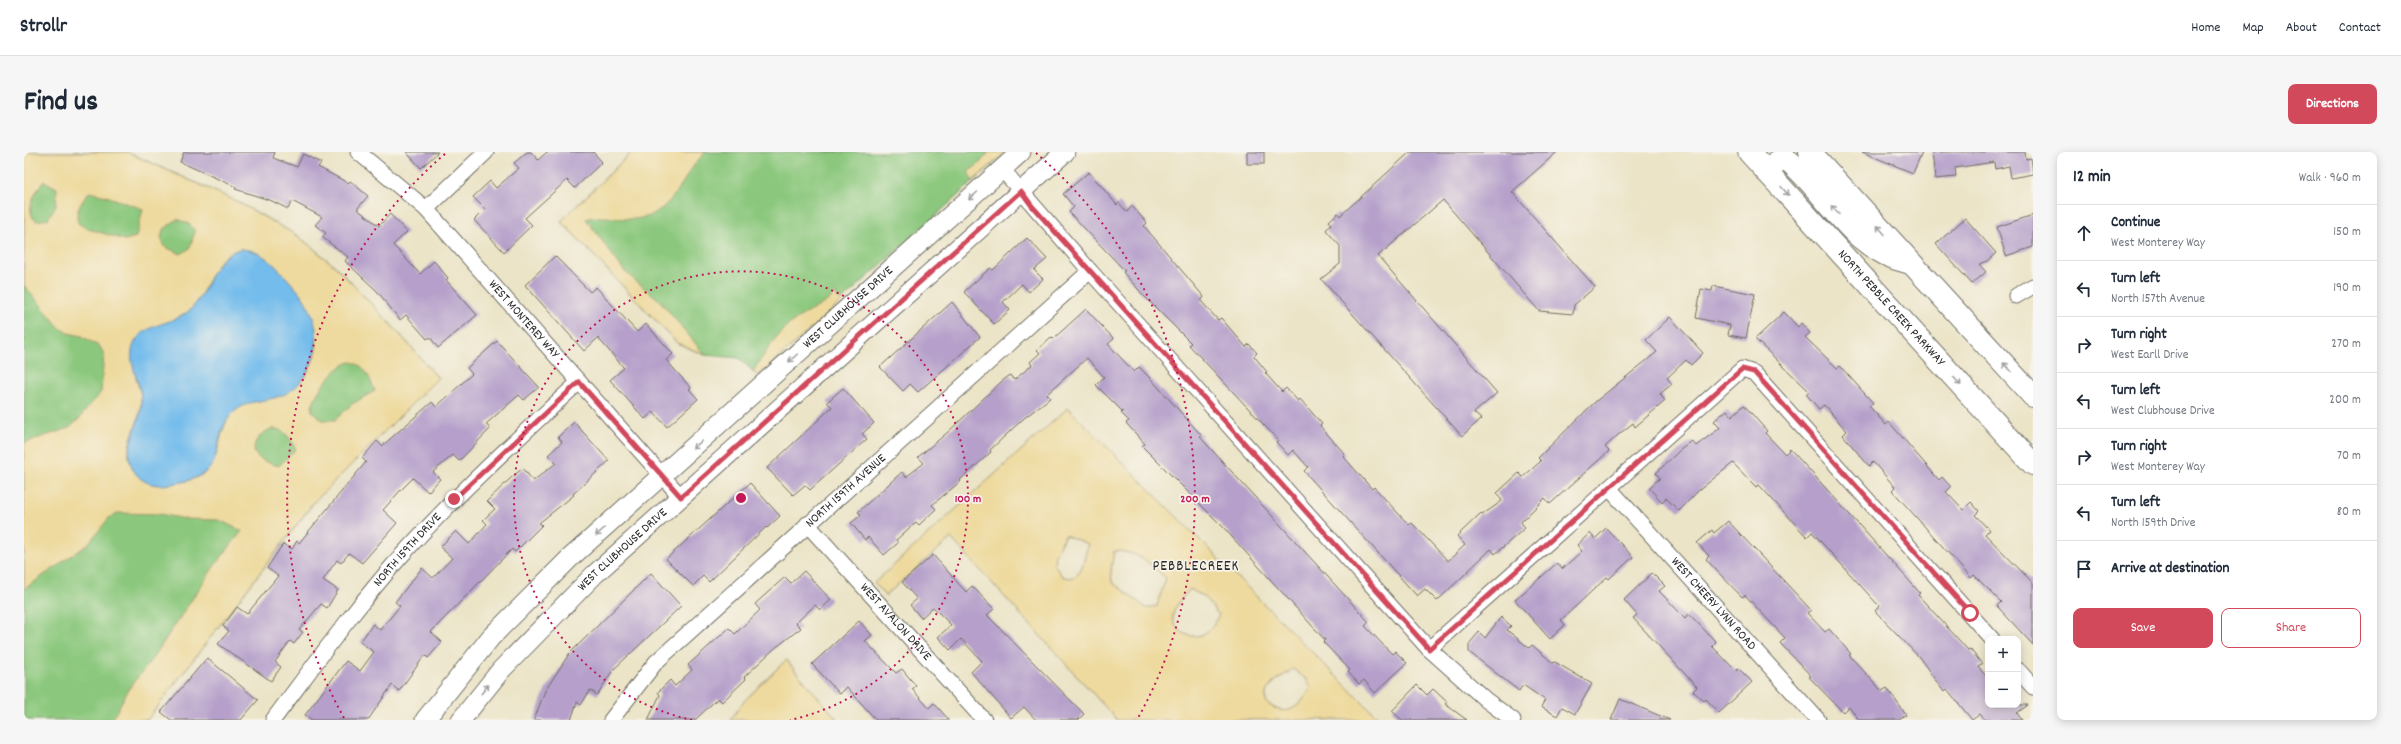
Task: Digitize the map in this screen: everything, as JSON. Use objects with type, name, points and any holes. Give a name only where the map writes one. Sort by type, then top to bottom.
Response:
[{"type":"main road","name":"NORTH PEBBLE CREEK PARKWAY","points":[[1749,152],[2033,464]]},
{"type":"main road","points":[[1810,152],[2033,396]]},
{"type":"main road","points":[[1766,171],[1779,160],[1784,159],[1790,162],[1860,238],[1890,258],[1911,263]]},
{"type":"street","name":"WEST MONTEREY WAY","points":[[358,152],[426,209],[681,497]]},
{"type":"street","points":[[426,209],[486,152]]},
{"type":"street","name":"WEST CLUBHOUSE DRIVE","points":[[425,720],[491,637],[531,596],[1021,152]]},
{"type":"street","name":"WEST CLUBHOUSE DRIVE","points":[[461,720],[501,670],[568,599],[1065,152]]},
{"type":"street","points":[[1002,170],[1090,271],[1429,649],[1486,700],[1513,720]]},
{"type":"street","name":"NORTH 159TH AVENUE","points":[[611,720],[656,662],[807,524],[1090,271]]},
{"type":"street","points":[[2016,296],[2033,286]]},
{"type":"street","points":[[1429,649],[1742,369],[1754,372],[1989,636]]},
{"type":"street","name":"NORTH 159TH DRIVE","points":[[273,720],[350,617],[401,556],[454,499],[579,382]]},
{"type":"street","name":"WEST CHEERY LYNN ROAD","points":[[1608,488],[1818,720]]},
{"type":"street","name":"WEST AVALON DRIVE","points":[[807,524],[984,720]]},
{"type":"street","points":[[2020,672],[2033,687]]},
{"type":"green space","points":[[24,152],[127,152],[236,201],[298,236],[336,267],[397,331],[438,378],[315,501],[147,720],[24,720]]},
{"type":"green space","points":[[632,152],[1006,152],[758,376],[739,358],[705,355],[677,343],[561,221]]},
{"type":"sand","points":[[24,152],[127,152],[236,201],[298,236],[336,267],[397,331],[438,378],[315,501],[147,720],[112,720],[128,690],[155,655],[213,568],[242,531],[219,520],[186,519],[160,514],[117,513],[109,518],[87,545],[24,589],[24,443],[69,428],[78,420],[101,392],[104,354],[100,347],[82,336],[68,333],[60,328],[24,285]],"holes":[[[44,181],[57,188],[56,205],[48,219],[36,221],[31,212],[31,207],[34,195]],[[89,192],[106,196],[143,209],[136,237],[125,240],[86,228],[78,223],[77,214]],[[177,219],[189,224],[195,231],[190,248],[181,254],[165,247],[161,238],[163,230]],[[240,249],[259,254],[273,265],[292,285],[301,297],[313,321],[316,334],[316,348],[313,362],[297,386],[277,396],[238,408],[230,416],[223,429],[215,459],[212,465],[203,474],[183,482],[172,484],[159,484],[147,481],[137,475],[131,465],[129,456],[129,447],[140,411],[141,401],[141,395],[135,373],[136,341],[149,330],[187,313],[193,307],[217,265],[223,258]],[[350,362],[360,365],[366,372],[375,391],[352,404],[335,420],[322,420],[312,411],[312,405],[319,390],[344,364]],[[271,429],[280,430],[286,434],[296,449],[279,466],[263,461],[255,454],[254,450],[256,441],[263,433]]]},
{"type":"sand","points":[[632,152],[706,152],[691,170],[671,200],[663,208],[653,214],[634,219],[593,217],[586,219],[625,272],[659,300],[705,355],[677,343],[561,221]]},
{"type":"sand","points":[[989,152],[1006,152],[973,181],[968,172],[979,164]]},
{"type":"sand","points":[[836,293],[837,298],[843,300],[758,376],[753,371],[775,339],[786,327],[798,318],[826,302]]},
{"type":"sand","points":[[1068,408],[1381,720],[1117,720],[951,538],[885,596],[874,583]],"holes":[[[1065,535],[1088,544],[1084,562],[1074,577],[1069,578],[1062,576],[1054,564],[1055,555]],[[1114,551],[1130,553],[1149,563],[1166,578],[1157,606],[1146,608],[1112,582],[1111,571]],[[1190,589],[1204,597],[1219,615],[1212,626],[1203,634],[1198,636],[1188,635],[1178,629],[1173,620],[1173,615],[1180,601]],[[1293,669],[1306,679],[1311,687],[1298,705],[1292,709],[1280,710],[1266,702],[1266,692],[1273,683]]]},
{"type":"sand","points":[[786,660],[838,720],[730,720],[745,700]]},
{"type":"water","points":[[240,249],[249,250],[264,256],[277,267],[303,298],[314,321],[316,331],[315,352],[312,362],[301,381],[285,394],[271,399],[244,405],[232,414],[222,430],[214,461],[205,472],[183,482],[161,485],[148,483],[137,475],[131,465],[129,456],[132,437],[141,408],[140,391],[132,363],[132,349],[140,335],[153,327],[176,319],[190,310],[197,302],[211,275],[222,259],[230,253]]},
{"type":"building","points":[[184,152],[275,152],[273,158],[297,167],[303,154],[321,163],[318,167],[348,183],[350,181],[368,196],[357,209],[379,226],[390,214],[407,232],[393,245],[420,274],[434,261],[448,278],[446,280],[477,315],[438,348],[430,337],[427,339],[406,315],[400,320],[377,291],[345,261],[348,257],[322,237],[326,233],[315,225],[322,217],[292,201],[288,209],[272,201],[235,189],[236,187],[180,162]]},
{"type":"building","points":[[406,152],[438,152],[421,168]]},
{"type":"building","points":[[527,152],[531,152],[538,160],[547,152],[593,152],[602,162],[575,188],[567,180],[525,218],[532,225],[504,252],[474,220],[485,209],[473,197],[490,181],[496,188],[519,168],[514,163]]},
{"type":"building","points":[[1247,152],[1264,152],[1264,164],[1247,164]]},
{"type":"building","points":[[1410,152],[1557,152],[1512,192],[1595,287],[1574,305],[1573,314],[1539,311],[1443,200],[1378,256],[1497,393],[1474,413],[1481,419],[1462,436],[1321,279],[1340,264],[1340,246],[1326,230],[1331,224],[1329,221],[1338,213],[1340,216]]},
{"type":"building","points":[[1862,152],[1922,152],[1913,173]]},
{"type":"building","points":[[1932,152],[2025,152],[2026,159],[2031,158],[2033,174],[2011,178],[2009,166],[1995,169],[1994,162],[1955,168],[1956,177],[1935,179]]},
{"type":"building","points":[[1089,172],[1117,205],[1119,203],[1127,212],[1132,206],[1147,223],[1144,226],[1204,297],[1201,301],[1218,320],[1221,318],[1246,347],[1249,344],[1257,353],[1254,356],[1267,372],[1265,373],[1282,392],[1286,388],[1298,401],[1300,399],[1322,424],[1320,426],[1345,454],[1343,456],[1372,489],[1374,487],[1409,525],[1412,523],[1448,561],[1465,545],[1457,536],[1481,513],[1482,515],[1502,501],[1497,493],[1519,473],[1523,477],[1541,461],[1538,458],[1595,402],[1657,352],[1646,340],[1670,317],[1703,353],[1691,365],[1686,360],[1667,378],[1672,384],[1660,394],[1665,401],[1635,427],[1633,423],[1618,435],[1605,447],[1609,451],[1550,504],[1545,498],[1521,522],[1525,528],[1495,554],[1491,549],[1437,601],[1425,589],[1417,596],[1304,471],[1308,467],[1293,450],[1288,455],[1276,442],[1278,440],[1189,345],[1191,343],[1145,297],[1123,272],[1125,271],[1069,212],[1074,207],[1063,194]]},
{"type":"building","points":[[2033,215],[2033,247],[2006,256],[1997,227]]},
{"type":"building","points":[[1965,218],[1996,253],[1987,261],[1979,264],[1986,272],[1972,284],[1936,244]]},
{"type":"building","points":[[1027,238],[1047,259],[1034,270],[1043,279],[1029,292],[1022,284],[1003,302],[1010,310],[994,324],[964,292],[990,268],[993,270]]},
{"type":"building","points":[[555,256],[590,292],[596,287],[637,332],[646,324],[673,354],[666,360],[691,388],[689,389],[698,399],[667,427],[653,412],[645,419],[610,380],[624,368],[598,338],[584,351],[525,285]]},
{"type":"building","points":[[1713,286],[1755,294],[1746,338],[1728,335],[1730,325],[1696,318],[1701,289],[1712,291]]},
{"type":"building","points":[[952,302],[980,337],[918,392],[910,384],[903,391],[880,367]]},
{"type":"building","points":[[1086,309],[1114,339],[1108,344],[1134,372],[1139,367],[1151,379],[1202,436],[1200,437],[1369,622],[1365,626],[1392,654],[1395,651],[1407,663],[1375,693],[1364,680],[1359,684],[1348,672],[1350,670],[1323,642],[1325,640],[1223,527],[1142,446],[1145,444],[1126,423],[1129,421],[1121,413],[1123,412],[1096,385],[1104,377],[1087,358],[1047,394],[1050,398],[1023,419],[990,450],[991,452],[960,480],[961,481],[932,505],[936,509],[919,525],[916,522],[896,540],[898,543],[884,555],[868,537],[865,540],[851,523],[861,515],[858,512],[902,472],[906,477],[924,463],[918,457],[948,432],[1001,382],[1010,375],[1014,380],[1032,365],[1030,362],[1040,353],[1037,350],[1051,337],[1053,339]]},
{"type":"building","points":[[1784,312],[1798,327],[1801,323],[1810,333],[1805,337],[1837,368],[1840,366],[1873,403],[1869,406],[1886,425],[1889,422],[1939,480],[1942,477],[1951,487],[1946,492],[1963,510],[1971,502],[1979,511],[1975,515],[1989,530],[1985,534],[2033,583],[2033,645],[1997,606],[2001,602],[1974,575],[1971,578],[1892,490],[1895,487],[1873,462],[1869,466],[1843,435],[1847,431],[1824,405],[1819,409],[1806,394],[1809,391],[1755,339]]},
{"type":"building","points":[[497,341],[539,387],[524,400],[519,395],[486,424],[490,429],[459,461],[453,455],[433,472],[440,479],[428,492],[413,478],[398,493],[383,510],[397,523],[362,563],[349,553],[341,563],[337,560],[323,580],[338,590],[327,608],[321,604],[299,630],[303,632],[294,644],[290,641],[275,662],[281,667],[271,681],[218,644],[229,631],[223,626],[237,607],[247,614],[278,576],[267,568],[283,544],[292,549],[297,541],[299,543],[366,462],[362,458],[377,441],[382,446],[432,402],[436,407],[472,374],[467,368]]},
{"type":"building","points":[[843,388],[874,423],[862,434],[867,439],[810,490],[805,485],[793,495],[767,468],[832,407],[827,402]]},
{"type":"building","points":[[1744,405],[1767,431],[1765,433],[1785,454],[1790,449],[1920,593],[1918,595],[1968,650],[1970,649],[1982,664],[1978,667],[1985,675],[1985,708],[2021,708],[2021,705],[2028,705],[2017,713],[2022,720],[1985,720],[1980,714],[1972,720],[1947,689],[1944,692],[1919,657],[1875,611],[1879,606],[1812,532],[1807,537],[1759,485],[1756,487],[1733,463],[1698,491],[1679,511],[1666,498],[1662,502],[1649,488],[1660,478],[1656,473],[1692,441],[1696,446],[1720,428],[1714,421],[1727,410],[1732,416]]},
{"type":"building","points":[[574,422],[609,461],[573,494],[574,495],[539,523],[542,525],[515,552],[512,549],[431,632],[442,642],[428,658],[425,655],[399,691],[392,685],[368,720],[312,720],[305,715],[346,661],[360,671],[374,652],[360,642],[373,624],[380,630],[400,606],[395,602],[422,568],[433,578],[452,558],[440,547],[456,531],[469,544],[487,524],[483,520],[495,509],[487,501],[523,468],[533,481],[556,463],[548,455],[562,442],[558,437]]},
{"type":"building","points":[[750,483],[780,516],[767,528],[766,527],[709,582],[703,576],[693,586],[666,559]]},
{"type":"building","points":[[1728,521],[1811,610],[1807,613],[1825,632],[1829,629],[1851,654],[1849,655],[1882,691],[1887,688],[1906,715],[1899,720],[1859,720],[1849,706],[1843,712],[1809,677],[1811,676],[1780,643],[1785,638],[1745,595],[1742,597],[1716,570],[1706,559],[1709,556],[1697,543],[1712,530],[1714,533]]},
{"type":"building","points":[[1606,528],[1633,557],[1609,579],[1607,577],[1561,620],[1565,625],[1550,639],[1515,600],[1557,563],[1562,569],[1582,551],[1577,545],[1590,533],[1595,539]]},
{"type":"building","points":[[933,555],[966,592],[972,586],[994,609],[987,615],[1084,714],[1078,720],[1036,720],[1024,707],[1011,718],[971,672],[982,661],[961,639],[950,650],[938,637],[951,625],[933,607],[921,618],[910,605],[917,599],[902,582]]},
{"type":"building","points":[[804,571],[831,600],[820,610],[815,605],[796,623],[801,628],[774,649],[744,677],[746,679],[722,702],[718,698],[695,720],[648,720],[660,695],[658,692],[670,680],[675,686],[692,670],[688,665],[729,628],[735,634],[760,610],[755,604],[785,577],[791,583]]},
{"type":"building","points":[[651,573],[681,606],[613,670],[597,695],[590,690],[581,705],[577,702],[571,720],[534,720],[545,691],[569,654]]},
{"type":"building","points":[[1652,573],[1665,586],[1659,591],[1685,618],[1689,614],[1716,642],[1712,646],[1736,671],[1738,668],[1752,682],[1719,713],[1706,699],[1704,701],[1693,691],[1697,687],[1633,618],[1637,615],[1624,600]]},
{"type":"building","points":[[1501,617],[1511,626],[1507,630],[1529,648],[1532,645],[1553,663],[1555,662],[1592,684],[1575,714],[1562,707],[1557,716],[1541,707],[1545,700],[1523,685],[1519,691],[1469,652],[1469,644],[1479,632],[1485,638]]},
{"type":"building","points":[[859,621],[872,635],[865,641],[896,673],[902,669],[916,686],[912,689],[929,708],[934,703],[949,720],[876,720],[847,687],[840,694],[812,664]]},
{"type":"building","points":[[207,658],[258,700],[241,720],[171,720],[161,712]]},
{"type":"building","points":[[1417,685],[1427,695],[1433,689],[1447,702],[1445,704],[1467,720],[1402,720],[1392,711]]},
{"type":"building","points":[[1620,699],[1670,720],[1611,720]]},
{"type":"district","name":"PEBBLECREEK","points":[[1196,567]]},
{"type":"route","points":[[454,499],[579,382],[681,497],[1021,191],[1032,206],[1429,649],[1742,369],[1754,372],[1970,613]]}]
